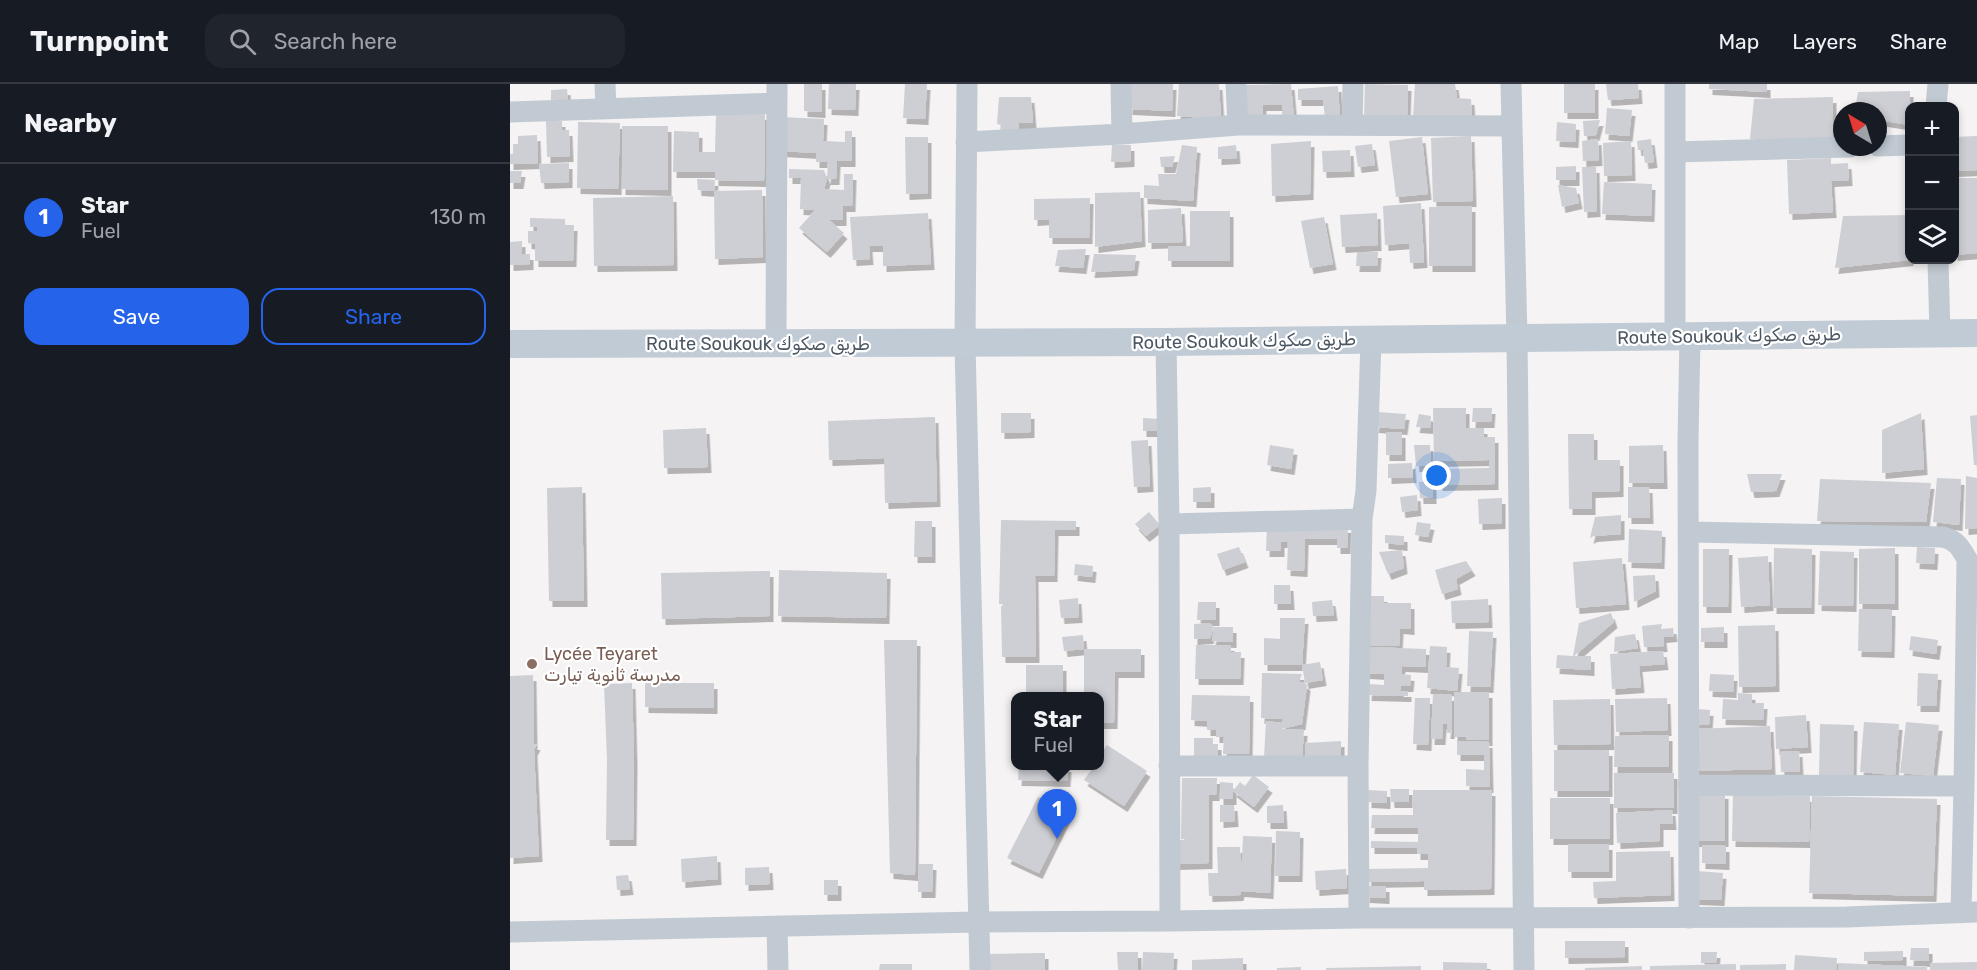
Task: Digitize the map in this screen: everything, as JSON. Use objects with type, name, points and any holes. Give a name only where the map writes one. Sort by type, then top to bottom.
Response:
[{"type":"street","points":[[605,84],[606,110]]},
{"type":"street","points":[[966,84],[965,344],[980,970]]},
{"type":"street","points":[[1120,84],[1122,134]]},
{"type":"street","points":[[1236,84],[1238,125]]},
{"type":"street","points":[[1352,125],[1353,84]]},
{"type":"street","points":[[1511,84],[1517,338],[1524,970]]},
{"type":"street","points":[[1675,84],[1675,152],[1688,532],[1689,918]]},
{"type":"street","points":[[1936,102],[1938,84]]},
{"type":"street","points":[[510,111],[606,110],[777,93],[776,344]]},
{"type":"street","points":[[966,142],[1238,125],[1512,126]]},
{"type":"street","points":[[1887,146],[1905,145]]},
{"type":"street","points":[[1675,152],[1833,147]]},
{"type":"street","points":[[1938,264],[1940,334]]},
{"type":"street","name":"Route Soukouk طريق صكوك","points":[[510,344],[965,344],[1977,333]]},
{"type":"street","points":[[1359,918],[1358,766],[1362,519],[1366,491],[1371,340]]},
{"type":"street","points":[[1166,342],[1170,921]]},
{"type":"street","points":[[1169,524],[1362,519]]},
{"type":"street","points":[[510,932],[978,922],[1359,918],[1847,917],[1969,912],[1964,786],[1967,559],[1960,546],[1953,540],[1942,537],[1688,532]]},
{"type":"street","points":[[1169,766],[1358,766]]},
{"type":"street","points":[[1688,785],[1964,786]]},
{"type":"street","points":[[777,926],[778,970]]},
{"type":"building","points":[[804,84],[822,84],[822,112],[804,111]]},
{"type":"building","points":[[829,84],[856,84],[855,110],[828,109]]},
{"type":"building","points":[[905,84],[927,84],[925,119],[903,118]]},
{"type":"building","points":[[1129,84],[1173,84],[1172,111],[1129,109]]},
{"type":"building","points":[[1179,84],[1219,84],[1221,119],[1177,116]]},
{"type":"building","points":[[1291,84],[1294,119],[1282,120],[1282,105],[1263,105],[1262,123],[1244,122],[1244,85]]},
{"type":"building","points":[[1365,84],[1408,85],[1407,117],[1364,119]]},
{"type":"building","points":[[1415,84],[1455,84],[1457,98],[1471,99],[1472,117],[1413,117]]},
{"type":"building","points":[[1564,84],[1595,84],[1595,113],[1564,113]]},
{"type":"building","points":[[1606,84],[1638,84],[1639,98],[1608,100]]},
{"type":"building","points":[[1709,84],[1767,84],[1767,92],[1709,89]]},
{"type":"building","points":[[1338,86],[1340,119],[1325,118],[1323,100],[1298,100],[1298,89]]},
{"type":"building","points":[[567,89],[568,99],[551,100],[551,90]]},
{"type":"building","points":[[1910,91],[1910,102],[1905,102],[1905,124],[1887,121],[1887,102],[1856,102],[1858,92]]},
{"type":"building","points":[[999,97],[1031,97],[1033,123],[1019,123],[1019,133],[1000,134],[1001,125],[997,124]]},
{"type":"building","points":[[1833,97],[1833,141],[1750,139],[1754,99]]},
{"type":"building","points":[[1607,108],[1632,110],[1629,136],[1605,134]]},
{"type":"building","points":[[716,114],[765,114],[764,181],[715,180],[715,172],[673,172],[674,131],[699,132],[699,152],[715,152]]},
{"type":"building","points":[[781,117],[824,119],[823,141],[845,142],[845,131],[852,131],[852,161],[837,161],[836,179],[827,179],[828,162],[816,162],[816,153],[780,151]]},
{"type":"building","points":[[1600,120],[1596,135],[1584,136],[1583,121]]},
{"type":"building","points":[[546,121],[562,121],[562,130],[569,130],[570,156],[547,157]]},
{"type":"building","points":[[578,122],[620,123],[618,189],[577,188]]},
{"type":"building","points":[[1557,122],[1576,124],[1575,142],[1556,141]]},
{"type":"building","points":[[622,126],[668,126],[668,190],[622,189]]},
{"type":"building","points":[[537,135],[538,163],[510,164],[510,154],[513,154],[513,144],[518,144],[518,136]]},
{"type":"building","points":[[1471,136],[1473,201],[1433,202],[1431,138]]},
{"type":"building","points":[[1977,136],[1977,170],[1959,171],[1959,137]]},
{"type":"building","points":[[905,137],[928,137],[928,193],[906,194]]},
{"type":"building","points":[[1422,137],[1428,194],[1396,197],[1389,141]]},
{"type":"building","points":[[1598,139],[1599,160],[1583,161],[1582,141]]},
{"type":"building","points":[[1651,139],[1654,162],[1645,163],[1643,150],[1638,150],[1637,141]]},
{"type":"building","points":[[1311,141],[1310,194],[1272,196],[1271,144]]},
{"type":"building","points":[[1631,141],[1632,175],[1604,176],[1603,143]]},
{"type":"building","points":[[1372,144],[1375,165],[1358,167],[1355,146]]},
{"type":"building","points":[[1112,145],[1131,145],[1131,161],[1111,162]]},
{"type":"building","points":[[1182,145],[1197,147],[1193,201],[1144,198],[1144,185],[1159,186],[1158,174],[1176,174]]},
{"type":"building","points":[[1236,145],[1237,158],[1218,159],[1218,147]]},
{"type":"building","points":[[1350,150],[1351,171],[1323,172],[1322,151]]},
{"type":"building","points":[[1175,156],[1172,167],[1161,167],[1160,157]]},
{"type":"building","points":[[1831,158],[1831,164],[1848,163],[1849,180],[1831,181],[1833,212],[1789,214],[1787,160]]},
{"type":"building","points":[[569,163],[569,182],[541,183],[539,164]]},
{"type":"building","points":[[1576,166],[1576,180],[1556,180],[1556,167]]},
{"type":"building","points":[[1582,167],[1596,167],[1597,211],[1584,212]]},
{"type":"building","points":[[789,169],[824,170],[827,179],[824,189],[844,190],[844,174],[853,174],[852,206],[843,206],[843,220],[829,220],[844,233],[827,252],[799,228],[815,210],[800,209],[801,178],[789,178]]},
{"type":"building","points":[[510,171],[522,171],[520,183],[510,183]]},
{"type":"building","points":[[1959,178],[1977,178],[1977,253],[1959,255]]},
{"type":"building","points":[[697,179],[715,180],[714,191],[698,190]]},
{"type":"building","points":[[1604,182],[1652,184],[1651,216],[1602,214]]},
{"type":"building","points":[[1558,185],[1576,188],[1579,203],[1562,207]]},
{"type":"building","points":[[762,190],[763,257],[715,259],[714,191]]},
{"type":"building","points":[[1140,192],[1142,241],[1095,247],[1095,193]]},
{"type":"building","points":[[673,196],[674,265],[594,266],[593,198]]},
{"type":"building","points":[[1090,198],[1089,238],[1049,238],[1049,219],[1034,220],[1034,199]]},
{"type":"building","points":[[1421,203],[1424,262],[1410,263],[1409,243],[1385,245],[1383,206]]},
{"type":"building","points":[[1472,206],[1472,266],[1429,266],[1429,207]]},
{"type":"building","points":[[1181,208],[1183,242],[1148,243],[1148,210]]},
{"type":"building","points":[[1190,211],[1230,211],[1230,261],[1168,261],[1168,246],[1190,246]]},
{"type":"building","points":[[928,213],[931,264],[883,266],[883,246],[869,246],[870,259],[853,260],[850,217]]},
{"type":"building","points":[[1377,213],[1378,245],[1342,247],[1340,215]]},
{"type":"building","points":[[1905,215],[1905,261],[1835,268],[1843,216]]},
{"type":"building","points":[[1324,217],[1333,264],[1310,268],[1301,221]]},
{"type":"building","points":[[530,218],[565,219],[565,225],[574,225],[573,261],[535,261],[535,244],[528,243],[528,231],[537,231],[537,227],[530,227]]},
{"type":"building","points":[[522,241],[522,254],[530,254],[530,264],[510,265],[510,242]]},
{"type":"building","points":[[1086,249],[1083,268],[1055,266],[1058,250]]},
{"type":"building","points":[[1357,252],[1378,252],[1377,266],[1356,266]]},
{"type":"building","points":[[1094,254],[1136,255],[1134,270],[1091,272]]},
{"type":"building","points":[[1433,408],[1466,408],[1466,428],[1484,428],[1484,437],[1495,437],[1495,484],[1439,485],[1439,469],[1489,468],[1489,460],[1434,461]]},
{"type":"building","points":[[1473,408],[1492,408],[1491,422],[1472,422]]},
{"type":"building","points":[[1377,412],[1406,414],[1404,429],[1375,427]]},
{"type":"building","points":[[1001,413],[1031,413],[1031,432],[1001,433]]},
{"type":"building","points":[[1921,413],[1924,469],[1882,473],[1882,430]]},
{"type":"building","points":[[1419,414],[1431,416],[1430,428],[1416,427]]},
{"type":"building","points":[[1977,415],[1977,465],[1974,465],[1970,416]]},
{"type":"building","points":[[935,417],[937,501],[885,503],[884,458],[829,460],[828,421]]},
{"type":"building","points":[[1143,418],[1159,419],[1158,431],[1143,431]]},
{"type":"building","points":[[706,428],[708,467],[664,468],[663,430]]},
{"type":"building","points":[[1386,432],[1402,432],[1402,455],[1386,455]]},
{"type":"building","points":[[1568,434],[1594,434],[1594,460],[1620,460],[1620,491],[1592,492],[1592,509],[1569,509]]},
{"type":"building","points":[[1148,440],[1150,486],[1134,487],[1131,441]]},
{"type":"building","points":[[1270,445],[1294,449],[1291,469],[1267,465]]},
{"type":"building","points":[[1414,445],[1430,445],[1431,465],[1416,466]]},
{"type":"building","points":[[1663,445],[1664,483],[1629,483],[1629,446]]},
{"type":"building","points":[[1412,463],[1413,477],[1388,478],[1388,464]]},
{"type":"building","points":[[1747,474],[1782,474],[1776,491],[1751,492]]},
{"type":"building","points":[[1966,476],[1977,478],[1977,528],[1965,529]]},
{"type":"building","points":[[1937,478],[1961,479],[1959,525],[1933,522]]},
{"type":"building","points":[[1820,479],[1931,483],[1926,522],[1817,521]]},
{"type":"building","points":[[1419,482],[1433,482],[1433,498],[1420,498]]},
{"type":"building","points":[[582,487],[584,601],[549,601],[547,488]]},
{"type":"building","points":[[1211,487],[1211,502],[1193,502],[1193,488]]},
{"type":"building","points":[[1628,487],[1649,487],[1650,518],[1628,518]]},
{"type":"building","points":[[1417,495],[1418,510],[1402,512],[1400,497]]},
{"type":"building","points":[[1502,498],[1502,523],[1479,524],[1478,499]]},
{"type":"building","points":[[1149,512],[1160,525],[1146,536],[1135,524]]},
{"type":"building","points":[[1621,515],[1621,534],[1590,538],[1595,517]]},
{"type":"building","points":[[1001,520],[1076,521],[1076,530],[1055,530],[1054,576],[1035,576],[1036,657],[1002,657],[1001,606],[1027,605],[999,604]]},
{"type":"building","points":[[915,521],[932,521],[932,557],[914,557]]},
{"type":"building","points":[[1417,522],[1431,524],[1428,537],[1415,535]]},
{"type":"building","points":[[1267,525],[1348,527],[1347,548],[1337,548],[1337,539],[1305,539],[1304,571],[1287,570],[1288,542],[1281,542],[1281,551],[1266,551]]},
{"type":"building","points":[[1629,529],[1662,531],[1661,563],[1628,562]]},
{"type":"building","points":[[1385,535],[1404,536],[1404,545],[1385,543]]},
{"type":"building","points":[[1239,547],[1245,562],[1223,570],[1217,554]]},
{"type":"building","points":[[1917,547],[1935,548],[1934,564],[1916,563]]},
{"type":"building","points":[[1774,548],[1812,549],[1811,608],[1773,608]]},
{"type":"building","points":[[1895,548],[1895,604],[1859,604],[1859,549]]},
{"type":"building","points":[[1703,549],[1729,549],[1728,607],[1703,607]]},
{"type":"building","points":[[1402,550],[1404,568],[1388,574],[1379,552]]},
{"type":"building","points":[[1820,551],[1854,552],[1853,606],[1818,605]]},
{"type":"building","points":[[1768,556],[1770,605],[1741,607],[1738,558]]},
{"type":"building","points":[[1622,558],[1626,604],[1576,608],[1573,562]]},
{"type":"building","points":[[1466,561],[1472,570],[1456,579],[1458,589],[1442,594],[1435,570]]},
{"type":"building","points":[[1075,564],[1093,566],[1092,577],[1074,575]]},
{"type":"building","points":[[779,570],[887,573],[886,618],[778,616]]},
{"type":"building","points":[[770,571],[770,616],[662,619],[661,573]]},
{"type":"building","points":[[1655,575],[1656,591],[1634,602],[1633,576]]},
{"type":"building","points":[[1274,585],[1290,585],[1291,604],[1274,604]]},
{"type":"building","points":[[1364,596],[1384,596],[1384,603],[1411,603],[1411,629],[1400,628],[1399,646],[1364,646]]},
{"type":"building","points":[[1078,598],[1079,617],[1061,618],[1059,600]]},
{"type":"building","points":[[1488,599],[1489,622],[1452,623],[1451,601]]},
{"type":"building","points":[[1332,600],[1334,615],[1313,616],[1312,602]]},
{"type":"building","points":[[1198,602],[1216,602],[1216,620],[1197,620]]},
{"type":"building","points":[[1859,609],[1892,610],[1891,652],[1858,651]]},
{"type":"building","points":[[1611,613],[1614,622],[1574,656],[1591,656],[1591,670],[1556,668],[1557,655],[1573,656],[1579,623]]},
{"type":"building","points":[[1280,618],[1305,618],[1302,665],[1264,665],[1264,638],[1280,639]]},
{"type":"building","points":[[1209,623],[1214,627],[1210,638],[1194,639],[1194,624]]},
{"type":"building","points":[[1662,624],[1661,629],[1673,628],[1674,636],[1663,637],[1664,646],[1644,647],[1642,626]]},
{"type":"building","points":[[1775,625],[1776,686],[1739,687],[1738,626]]},
{"type":"building","points":[[1214,627],[1233,627],[1233,642],[1212,641]]},
{"type":"building","points":[[1724,627],[1724,642],[1701,642],[1701,628]]},
{"type":"building","points":[[1469,631],[1493,632],[1490,687],[1467,686]]},
{"type":"building","points":[[1635,634],[1638,648],[1614,652],[1615,637]]},
{"type":"building","points":[[1083,635],[1084,649],[1064,651],[1062,637]]},
{"type":"building","points":[[1911,636],[1938,640],[1936,654],[1909,650]]},
{"type":"building","points":[[884,640],[917,640],[915,875],[890,873]]},
{"type":"building","points":[[1196,645],[1231,645],[1231,652],[1241,652],[1240,679],[1195,679]]},
{"type":"building","points":[[1430,646],[1447,647],[1446,667],[1459,668],[1457,691],[1427,688]]},
{"type":"building","points":[[1367,647],[1426,649],[1426,667],[1402,666],[1401,674],[1411,675],[1410,686],[1401,686],[1400,691],[1408,691],[1408,696],[1368,695],[1369,684],[1384,685],[1384,674],[1366,673]]},
{"type":"building","points":[[1084,649],[1141,649],[1141,672],[1115,672],[1114,723],[1104,723],[1104,692],[1084,692]]},
{"type":"building","points":[[1663,651],[1665,664],[1639,666],[1641,687],[1612,689],[1610,654]]},
{"type":"building","points":[[1320,662],[1323,680],[1305,683],[1302,665]]},
{"type":"building","points":[[1026,665],[1063,665],[1063,692],[1026,692]]},
{"type":"building","points":[[1262,673],[1302,674],[1299,682],[1307,685],[1302,724],[1281,729],[1304,730],[1302,759],[1264,757],[1266,721],[1282,723],[1282,719],[1261,718]]},
{"type":"building","points":[[1918,673],[1938,674],[1936,706],[1917,706]]},
{"type":"building","points":[[1710,674],[1734,675],[1733,692],[1709,691]]},
{"type":"building","points":[[533,675],[539,856],[510,858],[510,676]]},
{"type":"building","points":[[632,683],[633,840],[606,840],[607,760],[604,684]]},
{"type":"building","points":[[645,683],[714,683],[714,708],[645,707]]},
{"type":"building","points":[[1454,692],[1489,692],[1489,740],[1467,740],[1466,737],[1454,737]]},
{"type":"building","points":[[1738,693],[1752,694],[1752,703],[1764,703],[1763,720],[1722,719],[1723,699],[1738,700]]},
{"type":"building","points":[[1433,694],[1452,695],[1451,733],[1447,733],[1448,724],[1443,724],[1442,739],[1431,739]]},
{"type":"building","points":[[1192,695],[1250,696],[1249,754],[1223,754],[1224,737],[1216,737],[1216,730],[1207,730],[1207,721],[1191,720]]},
{"type":"building","points":[[1415,698],[1430,698],[1428,745],[1413,744]]},
{"type":"building","points":[[1667,698],[1668,730],[1616,732],[1615,699]]},
{"type":"building","points":[[1610,699],[1611,744],[1554,745],[1553,700]]},
{"type":"building","points":[[1696,709],[1710,710],[1709,725],[1695,724]]},
{"type":"building","points":[[1806,715],[1808,747],[1776,749],[1775,717]]},
{"type":"building","points":[[1864,722],[1899,724],[1895,775],[1860,772]]},
{"type":"building","points":[[1906,722],[1939,725],[1933,776],[1900,773]]},
{"type":"building","points":[[1820,724],[1854,725],[1853,777],[1819,776]]},
{"type":"building","points":[[1770,726],[1772,769],[1695,771],[1694,729]]},
{"type":"building","points":[[1669,735],[1669,767],[1614,767],[1615,736]]},
{"type":"building","points":[[1194,738],[1213,738],[1213,744],[1218,744],[1218,761],[1194,762]]},
{"type":"building","points":[[1341,741],[1341,757],[1306,758],[1305,743]]},
{"type":"building","points":[[1457,741],[1489,742],[1490,787],[1466,786],[1466,769],[1484,770],[1484,755],[1457,755]]},
{"type":"building","points":[[1107,745],[1147,771],[1124,806],[1084,780],[1091,770],[1104,770],[1104,750]]},
{"type":"building","points":[[1554,750],[1609,750],[1609,791],[1554,791]]},
{"type":"building","points":[[1799,751],[1800,772],[1781,772],[1780,752]]},
{"type":"building","points":[[1019,770],[1068,770],[1067,781],[1018,780]]},
{"type":"building","points":[[1614,773],[1674,773],[1674,808],[1614,808]]},
{"type":"building","points":[[1253,775],[1269,787],[1254,807],[1233,791],[1240,782],[1245,786]]},
{"type":"building","points":[[1182,778],[1217,778],[1216,795],[1209,795],[1209,863],[1175,864],[1175,840],[1192,840],[1181,839]]},
{"type":"building","points":[[1220,782],[1233,783],[1233,799],[1220,799]]},
{"type":"building","points":[[1390,789],[1409,789],[1409,802],[1391,802]]},
{"type":"building","points":[[1368,790],[1387,791],[1387,803],[1368,802]]},
{"type":"building","points":[[1413,790],[1492,790],[1491,889],[1424,890],[1424,881],[1368,882],[1367,869],[1428,868],[1428,854],[1417,854],[1417,848],[1371,848],[1371,841],[1418,842],[1418,828],[1371,828],[1372,815],[1413,815]]},
{"type":"building","points":[[1694,792],[1725,793],[1725,841],[1694,841]]},
{"type":"building","points":[[1733,794],[1810,796],[1809,842],[1732,841]]},
{"type":"building","points":[[1812,796],[1937,799],[1933,896],[1809,893]]},
{"type":"building","points":[[1038,797],[1069,812],[1039,873],[1007,858]]},
{"type":"building","points":[[1550,798],[1610,798],[1610,839],[1550,839]]},
{"type":"building","points":[[1220,805],[1234,805],[1235,821],[1220,822]]},
{"type":"building","points":[[1283,805],[1284,823],[1267,823],[1267,806]]},
{"type":"building","points":[[1672,810],[1673,824],[1660,824],[1660,841],[1617,843],[1616,813]]},
{"type":"building","points":[[1276,831],[1300,832],[1299,876],[1275,876]]},
{"type":"building","points":[[1243,836],[1272,837],[1270,893],[1241,891],[1240,895],[1209,896],[1208,873],[1218,873],[1217,847],[1240,847],[1241,883]]},
{"type":"building","points":[[1568,844],[1609,844],[1609,872],[1568,872]]},
{"type":"building","points":[[1702,845],[1726,846],[1726,864],[1702,863]]},
{"type":"building","points":[[1670,851],[1671,895],[1594,898],[1593,882],[1616,881],[1616,852]]},
{"type":"building","points":[[717,856],[718,879],[682,882],[681,859]]},
{"type":"building","points":[[918,864],[933,864],[932,892],[918,892]]},
{"type":"building","points":[[769,867],[770,884],[745,885],[745,868]]},
{"type":"building","points":[[1346,869],[1347,888],[1316,890],[1315,871]]},
{"type":"building","points":[[1697,871],[1723,873],[1721,900],[1695,899]]},
{"type":"building","points":[[628,875],[630,889],[617,890],[616,876]]},
{"type":"building","points":[[824,880],[838,880],[838,895],[824,895]]},
{"type":"building","points":[[1366,886],[1386,886],[1386,898],[1366,897]]},
{"type":"building","points":[[1565,941],[1625,941],[1625,957],[1565,958]]},
{"type":"building","points":[[1911,948],[1929,948],[1929,961],[1910,960]]},
{"type":"building","points":[[1903,951],[1903,960],[1864,961],[1864,952]]},
{"type":"building","points":[[1117,952],[1138,952],[1138,970],[1118,970]]},
{"type":"building","points":[[1143,952],[1174,953],[1173,970],[1142,970]]},
{"type":"building","points":[[1701,952],[1717,952],[1716,963],[1701,963]]},
{"type":"building","points":[[1045,953],[1045,970],[985,970],[985,954]]},
{"type":"building","points":[[1795,955],[1837,958],[1836,970],[1794,970]]},
{"type":"building","points":[[1243,958],[1243,970],[1192,970],[1192,960]]},
{"type":"building","points":[[1443,962],[1487,963],[1487,970],[1443,970]]},
{"type":"building","points":[[1977,962],[1977,970],[1930,970],[1930,963]]},
{"type":"building","points":[[1838,963],[1927,967],[1927,970],[1838,970]]},
{"type":"building","points":[[880,964],[912,964],[912,970],[879,970]]},
{"type":"building","points":[[1736,964],[1736,970],[1650,970],[1650,966]]},
{"type":"building","points":[[1786,964],[1786,970],[1740,970],[1740,965]]},
{"type":"building","points":[[1421,966],[1421,970],[1326,970],[1326,968]]},
{"type":"building","points":[[1642,966],[1642,970],[1585,970],[1585,968]]},
{"type":"building","points":[[1301,967],[1301,970],[1277,970],[1277,968]]},
{"type":"place","name":"Lycée Teyaret مدرسة ثانوية تيارت","points":[[532,664]]},
{"type":"place","name":"Star","points":[[1057,839]]}]
